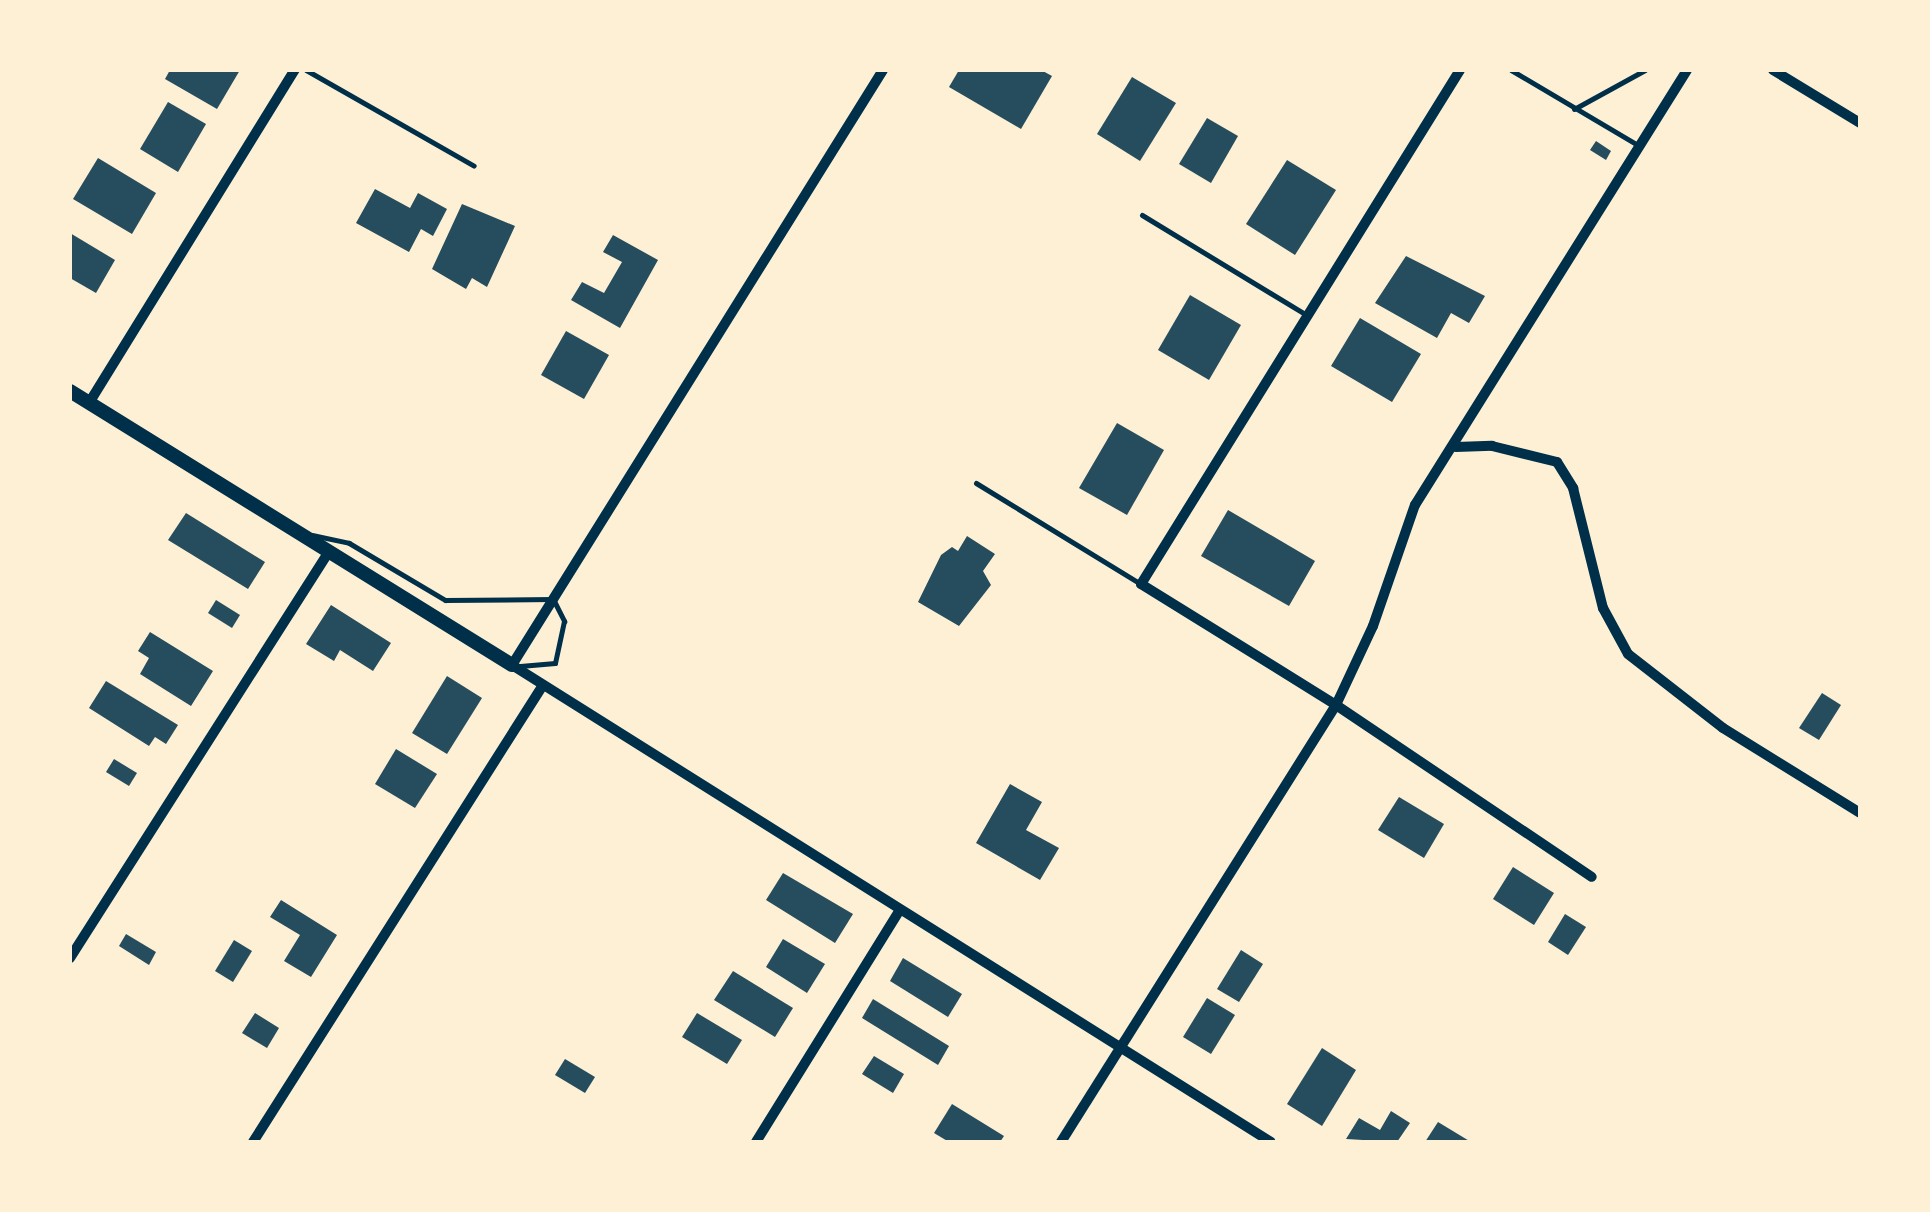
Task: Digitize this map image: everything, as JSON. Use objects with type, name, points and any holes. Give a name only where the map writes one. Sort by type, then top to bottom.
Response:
[{"type":"street","points":[[89,402],[295,70]]},
{"type":"street","points":[[512,665],[882,70]]},
{"type":"street","points":[[1460,70],[1141,584],[1336,705],[1592,878]]},
{"type":"street","points":[[1061,1142],[1336,705],[1374,626],[1415,504],[1456,447],[1687,70]]},
{"type":"street","points":[[1773,70],[1860,123]]},
{"type":"street","points":[[70,391],[1271,1142]]},
{"type":"street","points":[[1456,447],[1492,446],[1557,462],[1573,488],[1603,608],[1628,654],[1723,728],[1860,813]]},
{"type":"street","points":[[70,958],[329,552]]},
{"type":"street","points":[[253,1142],[543,685]]},
{"type":"street","points":[[756,1142],[900,910]]},
{"type":"lane","points":[[306,70],[474,166]]},
{"type":"lane","points":[[1511,70],[1638,146]]},
{"type":"lane","points":[[1574,109],[1645,70]]},
{"type":"lane","points":[[1142,215],[1308,316]]},
{"type":"lane","points":[[976,483],[1141,584]]},
{"type":"lane","points":[[295,531],[349,543],[444,600],[554,599],[564,621],[555,663],[512,665]]},
{"type":"building","points":[[170,70],[240,70],[217,109],[165,79]]},
{"type":"building","points":[[959,70],[1041,70],[1052,76],[1021,129],[949,87]]},
{"type":"building","points":[[1132,77],[1176,103],[1140,161],[1097,134]]},
{"type":"building","points":[[168,102],[206,124],[178,172],[140,149]]},
{"type":"building","points":[[1207,118],[1238,136],[1211,183],[1179,164]]},
{"type":"building","points":[[1596,141],[1611,151],[1606,160],[1590,150]]},
{"type":"building","points":[[98,158],[156,193],[132,234],[73,199]]},
{"type":"building","points":[[1287,160],[1336,190],[1295,255],[1246,224]]},
{"type":"building","points":[[375,189],[410,208],[418,193],[447,209],[433,236],[421,229],[409,252],[356,223]]},
{"type":"building","points":[[462,204],[515,226],[487,287],[472,278],[466,289],[432,269]]},
{"type":"building","points":[[70,233],[115,260],[96,293],[70,278]]},
{"type":"building","points":[[613,235],[658,260],[620,328],[571,300],[582,282],[604,293],[622,262],[603,252]]},
{"type":"building","points":[[1406,256],[1485,296],[1469,323],[1451,313],[1437,338],[1375,303]]},
{"type":"building","points":[[1190,295],[1241,325],[1209,380],[1158,350]]},
{"type":"building","points":[[1360,318],[1421,354],[1392,402],[1331,366]]},
{"type":"building","points":[[566,331],[609,355],[584,399],[541,375]]},
{"type":"building","points":[[1117,423],[1164,450],[1127,515],[1079,488]]},
{"type":"building","points":[[1228,510],[1315,561],[1289,606],[1201,556]]},
{"type":"building","points":[[186,513],[265,562],[248,589],[168,540]]},
{"type":"building","points":[[967,536],[995,554],[983,571],[991,585],[959,626],[918,602],[941,555],[952,547],[958,551]]},
{"type":"building","points":[[216,600],[240,615],[232,628],[208,613]]},
{"type":"building","points":[[331,605],[391,643],[373,671],[340,650],[334,661],[306,644]]},
{"type":"building","points":[[150,632],[213,671],[191,706],[140,674],[149,658],[138,651]]},
{"type":"building","points":[[447,676],[482,698],[447,754],[412,733]]},
{"type":"building","points":[[106,681],[178,725],[166,744],[155,737],[149,746],[89,708]]},
{"type":"building","points":[[1822,693],[1841,705],[1819,740],[1799,728]]},
{"type":"building","points":[[396,749],[437,774],[415,808],[375,784]]},
{"type":"building","points":[[114,759],[137,773],[129,786],[106,772]]},
{"type":"building","points":[[1010,784],[1042,802],[1026,830],[1059,848],[1040,880],[976,843]]},
{"type":"building","points":[[1399,797],[1444,824],[1424,858],[1378,830]]},
{"type":"building","points":[[1513,867],[1554,893],[1534,925],[1493,899]]},
{"type":"building","points":[[783,873],[853,914],[835,943],[766,900]]},
{"type":"building","points":[[281,900],[337,935],[311,977],[284,961],[300,935],[270,917]]},
{"type":"building","points":[[1565,914],[1586,927],[1568,955],[1548,942]]},
{"type":"building","points":[[126,934],[156,952],[149,965],[119,946]]},
{"type":"building","points":[[783,939],[825,964],[807,993],[766,967]]},
{"type":"building","points":[[234,940],[252,951],[233,982],[215,971]]},
{"type":"building","points":[[1241,950],[1263,964],[1239,1002],[1217,989]]},
{"type":"building","points":[[903,958],[962,994],[948,1017],[890,981]]},
{"type":"building","points":[[733,971],[793,1008],[775,1037],[714,1000]]},
{"type":"building","points":[[1207,998],[1235,1015],[1211,1054],[1183,1037]]},
{"type":"building","points":[[873,999],[949,1046],[938,1065],[862,1018]]},
{"type":"building","points":[[255,1013],[279,1028],[267,1048],[242,1033]]},
{"type":"building","points":[[697,1013],[742,1040],[727,1064],[682,1037]]},
{"type":"building","points":[[1322,1048],[1356,1070],[1322,1126],[1287,1104]]},
{"type":"building","points":[[874,1056],[904,1074],[893,1093],[862,1074]]},
{"type":"building","points":[[565,1059],[595,1077],[585,1093],[555,1075]]},
{"type":"building","points":[[952,1104],[1004,1136],[1000,1142],[949,1142],[934,1133]]},
{"type":"building","points":[[1391,1111],[1410,1123],[1397,1142],[1346,1139],[1359,1118],[1380,1130]]},
{"type":"building","points":[[1438,1122],[1471,1142],[1425,1142]]}]
